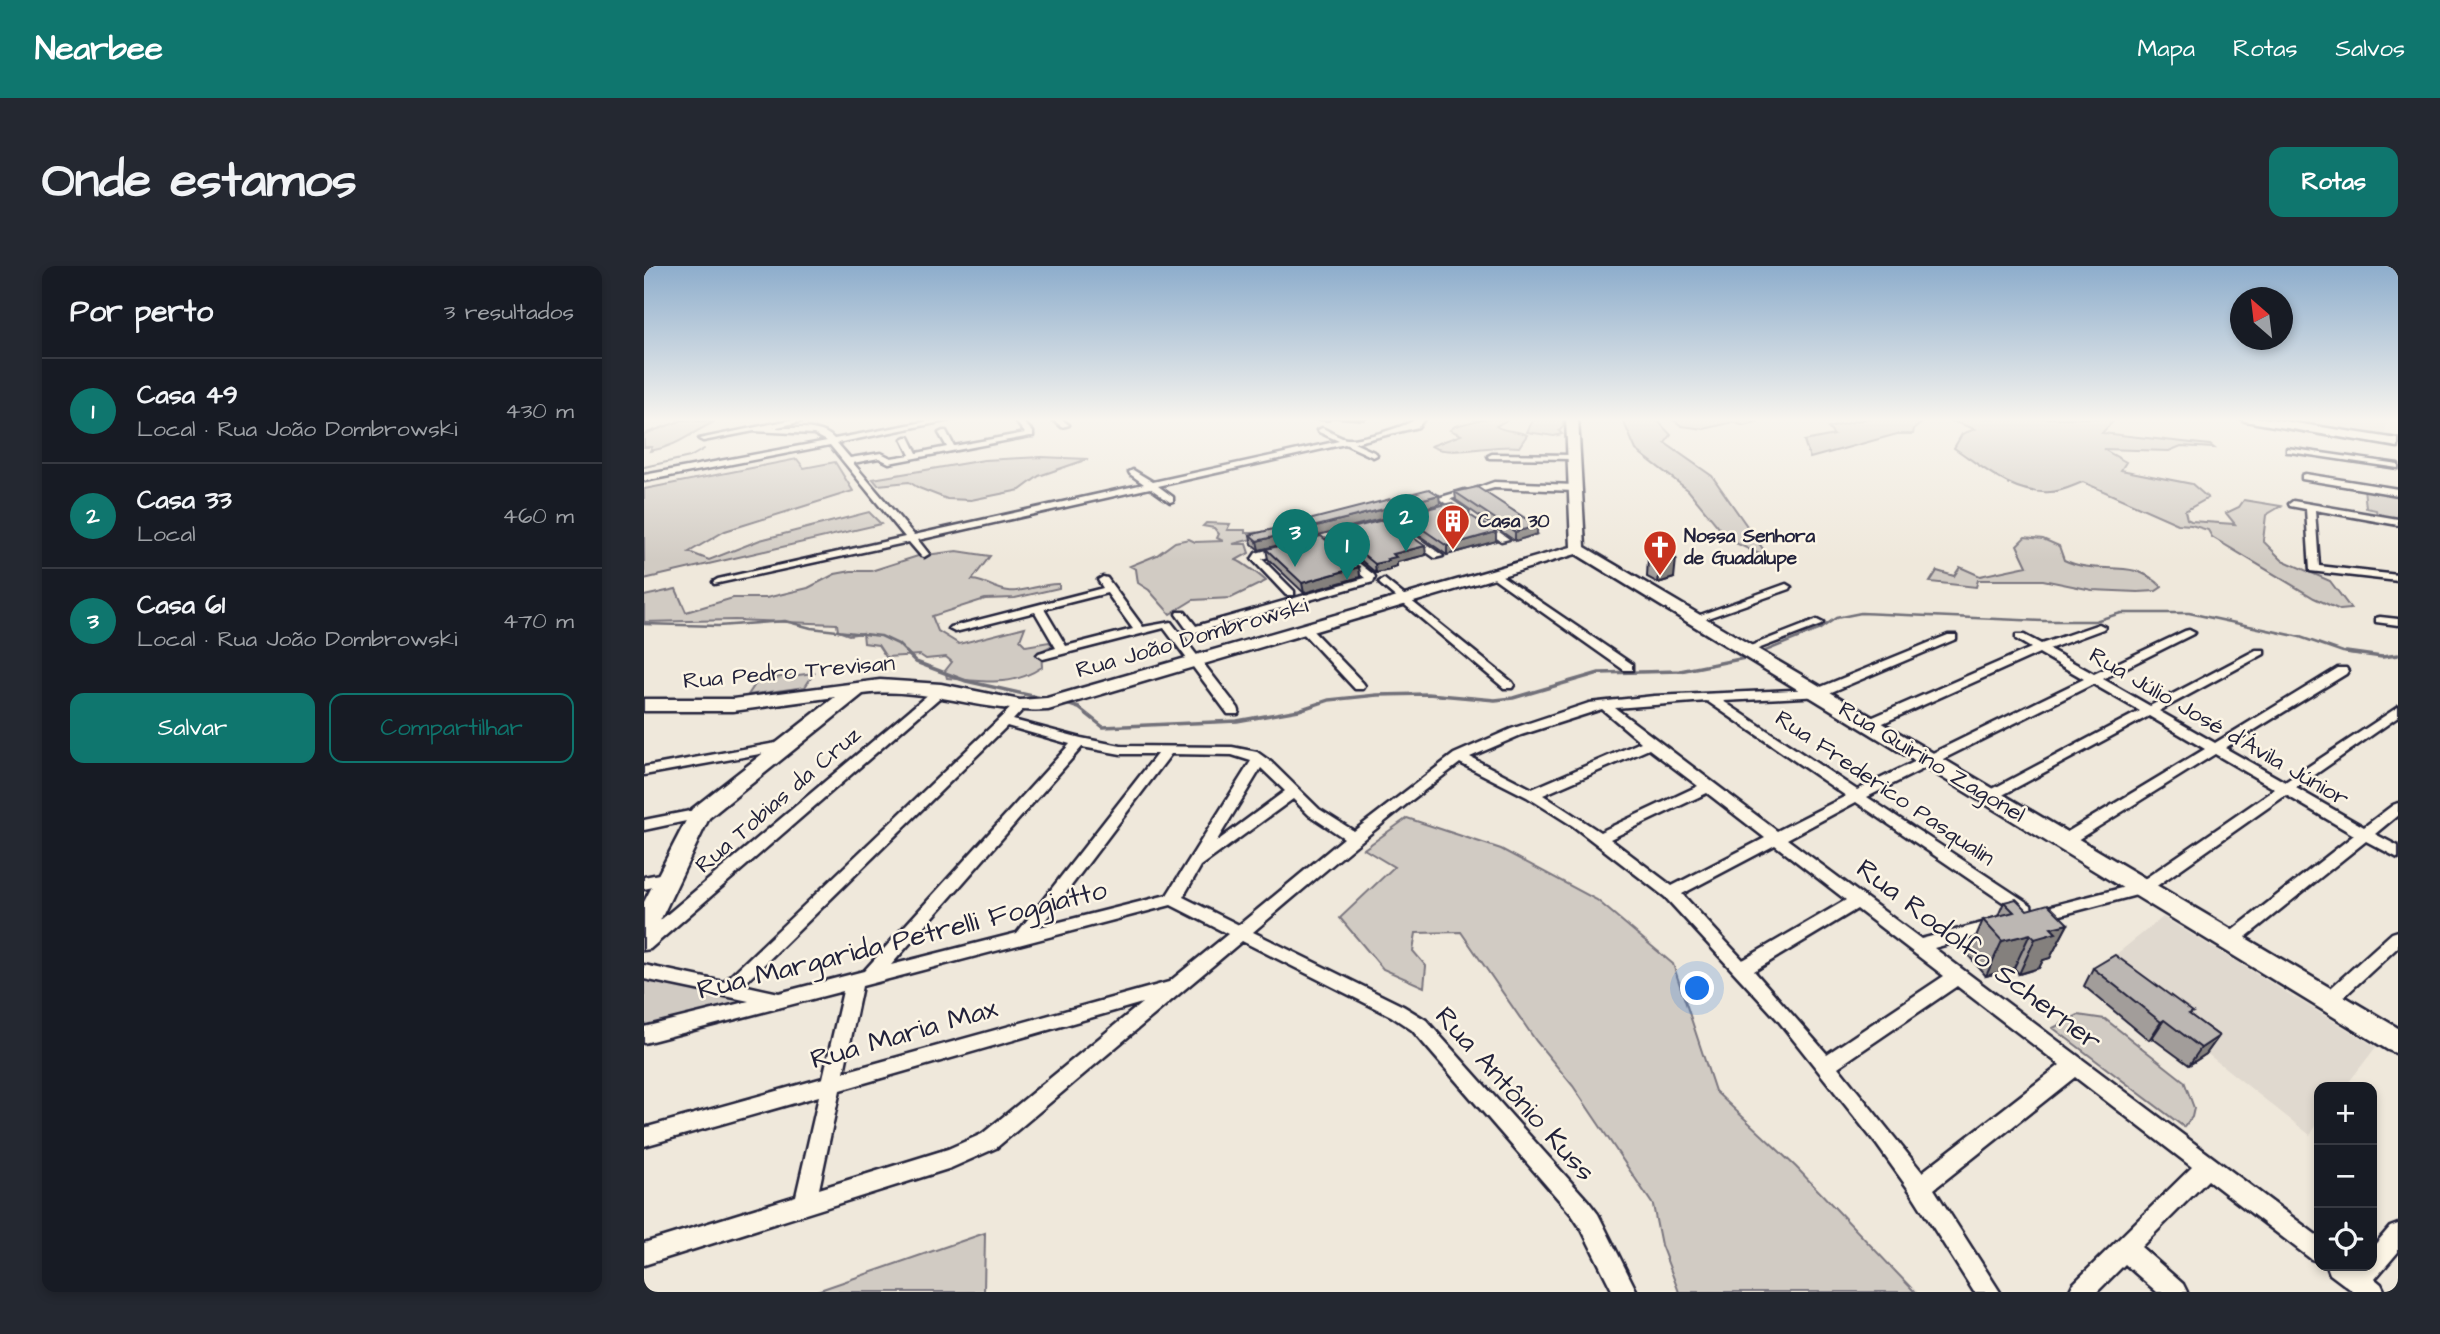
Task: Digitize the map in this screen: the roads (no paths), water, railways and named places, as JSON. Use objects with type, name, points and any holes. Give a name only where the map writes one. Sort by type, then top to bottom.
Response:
[{"type":"street","points":[[644,478],[707,466]]},
{"type":"street","points":[[852,466],[924,554]]},
{"type":"street","points":[[718,582],[1238,466]]},
{"type":"street","points":[[1574,466],[1578,549]]},
{"type":"street","points":[[1133,472],[1170,499]]},
{"type":"street","points":[[2305,477],[2398,492]]},
{"type":"street","points":[[1504,539],[1442,498],[1494,485],[1575,488]]},
{"type":"street","points":[[2294,504],[2398,522]]},
{"type":"street","points":[[1441,509],[1453,506]]},
{"type":"street","points":[[2310,506],[2314,569],[2398,578]]},
{"type":"street","points":[[1364,528],[1428,512]]},
{"type":"street","points":[[1390,522],[1438,556]]},
{"type":"street","points":[[1312,541],[1337,535]]},
{"type":"street","points":[[1181,614],[1193,630],[1256,609],[1369,580],[1370,577],[1324,538]]},
{"type":"street","points":[[1290,593],[1257,559],[1259,555],[1300,545]]},
{"type":"street","name":"Rua João Dombrowski","points":[[1020,706],[1048,704],[1072,698],[1578,549]]},
{"type":"street","name":"Rua Quirino Zagonel","points":[[1578,549],[2398,1042]]},
{"type":"street","points":[[1495,574],[1628,667]]},
{"type":"street","points":[[1384,582],[1508,685]]},
{"type":"street","points":[[955,629],[1038,608],[1107,585],[1139,629]]},
{"type":"street","points":[[1695,619],[1786,587]]},
{"type":"street","points":[[1038,608],[1063,650]]},
{"type":"street","points":[[2381,620],[2398,622]]},
{"type":"street","points":[[1746,650],[1817,623]]},
{"type":"street","points":[[1043,656],[1163,624],[1172,628],[1195,663],[1233,711]]},
{"type":"street","points":[[1870,724],[2040,648],[2099,627]]},
{"type":"street","points":[[1306,630],[1359,686]]},
{"type":"street","points":[[1671,893],[1928,759],[2189,633]]},
{"type":"street","points":[[644,1254],[951,1158],[989,1141],[1459,757],[1550,719],[1605,705],[1818,693],[1952,637]]},
{"type":"street","name":"Rua Júlio José d'Ávila Júnior","points":[[2020,637],[2398,853]]},
{"type":"street","points":[[1990,796],[2260,652]]},
{"type":"street","points":[[2064,841],[2342,671]]},
{"type":"street","points":[[644,927],[700,814],[860,687]]},
{"type":"street","name":"Rua Pedro Trevisan","points":[[644,705],[733,705],[860,687],[902,687],[941,690],[1020,706]]},
{"type":"street","name":"Rua Tobias da Cruz","points":[[644,944],[941,690]]},
{"type":"street","name":"Rua Frederico Pasqualin","points":[[1710,698],[2034,916]]},
{"type":"street","name":"Rua Rodolfo Scherner","points":[[1605,705],[1708,787],[2314,1247]]},
{"type":"street","points":[[728,989],[1020,706]]},
{"type":"street","points":[[1918,946],[2142,888],[2398,711]]},
{"type":"street","points":[[1004,722],[1121,750],[1232,751],[1259,759],[1324,820],[1356,839]]},
{"type":"street","points":[[805,1203],[832,1084],[862,979],[1079,742]]},
{"type":"street","points":[[1532,794],[1651,743]]},
{"type":"street","points":[[644,771],[788,745]]},
{"type":"street","points":[[1023,937],[1165,752]]},
{"type":"street","points":[[1459,757],[1532,794],[1599,838],[1671,893],[1742,968],[1825,1065],[1920,1187],[1988,1292]]},
{"type":"street","points":[[1173,899],[1259,759]]},
{"type":"street","points":[[1599,838],[1708,787]]},
{"type":"street","points":[[1194,866],[1293,792]]},
{"type":"street","points":[[2230,941],[2398,808]]},
{"type":"street","points":[[644,825],[700,814]]},
{"type":"street","points":[[644,883],[669,878]]},
{"type":"street","name":"Rua Margarida Petrelli Foggiatto","points":[[644,1035],[1173,899]]},
{"type":"street","name":"Rua Antônio Kuss","points":[[1173,899],[1397,1011],[1419,1025],[1580,1208],[1590,1222],[1625,1292]]},
{"type":"street","points":[[1742,968],[1858,901]]},
{"type":"street","points":[[2329,1000],[2398,937]]},
{"type":"street","points":[[644,972],[780,1000]]},
{"type":"street","points":[[1825,1065],[1958,976]]},
{"type":"street","name":"Rua Maria Max","points":[[644,1137],[1180,985]]},
{"type":"street","points":[[1920,1187],[2075,1065]]},
{"type":"street","points":[[2081,1292],[2207,1166]]},
{"type":"street","points":[[2345,1271],[2366,1287],[2398,1235]]},
{"type":"street","points":[[2124,1248],[2175,1292]]},
{"type":"waterway","points":[[644,467],[649,466]]},
{"type":"waterway","points":[[1763,652],[1820,629],[1836,618],[1861,613],[2043,621],[2095,621],[2121,613],[2189,613],[2300,637],[2343,652],[2359,654]]},
{"type":"waterway","points":[[644,624],[718,626],[785,621],[811,628],[881,636],[898,644],[916,662],[966,681],[1046,699]]},
{"type":"waterway","points":[[2346,652],[2382,657],[2398,655]]},
{"type":"waterway","points":[[1064,703],[1079,708],[1103,727],[1237,721],[1299,710],[1329,700],[1377,695],[1428,694],[1495,700],[1513,698],[1599,673],[1680,671],[1745,658]]},
{"type":"place","name":"Casa 30","points":[[1453,551]]},
{"type":"place","name":"Casa 33","points":[[1406,552]]},
{"type":"place","name":"Casa 61","points":[[1295,567]]},
{"type":"place","name":"Nossa Senhora de Guadalupe","points":[[1660,577]]},
{"type":"place","name":"Casa 49","points":[[1347,580]]}]
